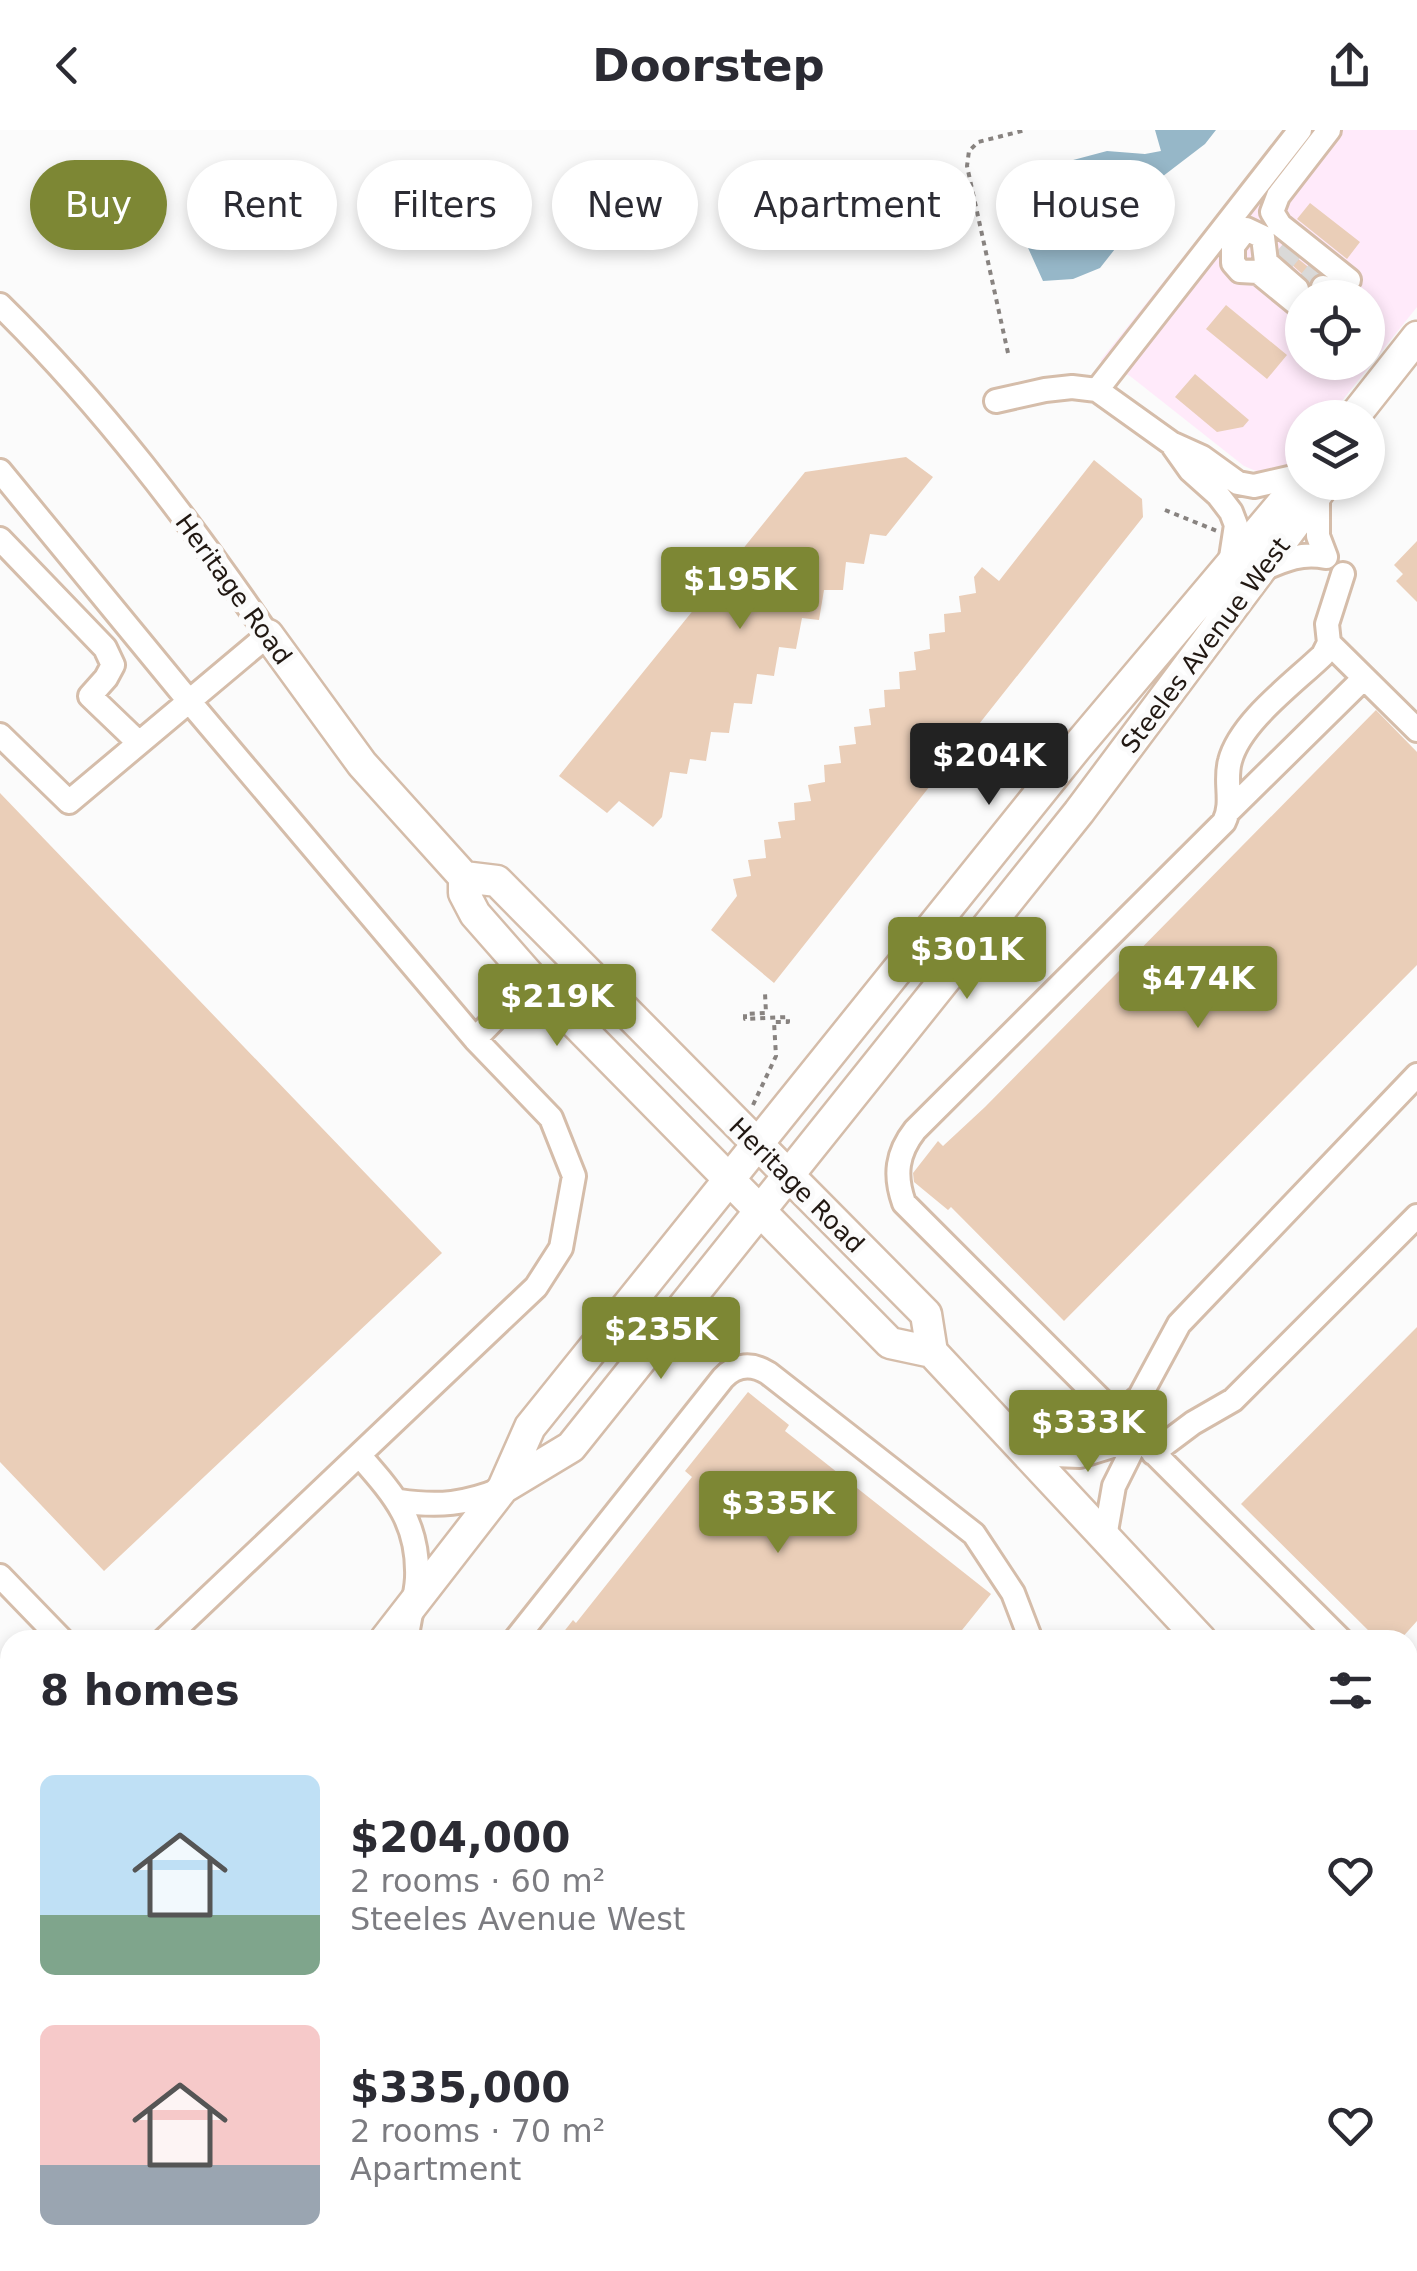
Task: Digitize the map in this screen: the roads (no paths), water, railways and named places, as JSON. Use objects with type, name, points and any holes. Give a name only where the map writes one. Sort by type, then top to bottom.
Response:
[{"type":"main road","points":[[1367,400],[1417,338]]},
{"type":"main road","points":[[1385,409],[1417,369]]},
{"type":"main road","name":"Steeles Avenue West","points":[[393,1630],[503,1488],[530,1427],[1076,748],[1229,567],[1295,500]]},
{"type":"main road","name":"Steeles Avenue West","points":[[503,1488],[571,1447],[1079,812],[1261,570],[1302,500]]},
{"type":"main road","name":"Heritage Road","points":[[268,635],[362,764],[464,878],[468,904],[534,980],[890,1342],[932,1352],[1192,1630]]},
{"type":"main road","name":"Heritage Road","points":[[464,878],[497,881],[926,1314],[932,1352]]},
{"type":"street","points":[[1096,390],[1300,130]]},
{"type":"street","points":[[1329,130],[1278,196],[1272,212],[1329,280]]},
{"type":"street","points":[[1246,228],[1270,244],[1266,262],[1297,289],[1300,306],[1258,272],[1240,271],[1234,263],[1233,246],[1246,228]]},
{"type":"street","name":"Heritage Road","points":[[0,305],[114,429],[226,573],[268,635]]},
{"type":"street","points":[[996,401],[1072,387],[1096,390],[1170,443],[1202,457],[1238,483],[1285,484]]},
{"type":"street","points":[[1170,443],[1190,470],[1232,512],[1236,525],[1229,567]]},
{"type":"street","points":[[0,471],[476,1039],[551,1118],[574,1176],[561,1248],[536,1287],[175,1630]]},
{"type":"street","points":[[1261,570],[1292,557],[1326,557],[1314,500]]},
{"type":"street","points":[[0,539],[104,648],[113,664],[90,696],[139,743]]},
{"type":"street","points":[[1230,810],[1228,766],[1235,746],[1245,730],[1323,655],[1329,643],[1327,624],[1343,574]]},
{"type":"street","points":[[0,735],[69,802],[268,635]]},
{"type":"street","points":[[1329,643],[1417,730]]},
{"type":"street","points":[[1331,1630],[904,1203],[897,1170],[903,1145],[915,1130],[1364,678]]},
{"type":"street","points":[[476,1039],[534,980]]},
{"type":"street","points":[[1118,1416],[1140,1396],[1179,1324],[1417,1074]]},
{"type":"street","points":[[1028,1454],[1080,1456],[1145,1445],[1234,1400],[1417,1216]]},
{"type":"street","points":[[523,1630],[723,1378],[735,1368],[749,1366],[768,1373],[974,1534],[1013,1592],[1026,1630]]},
{"type":"street","points":[[1105,1537],[1114,1486],[1145,1445]]},
{"type":"street","points":[[359,1455],[400,1501],[410,1526],[417,1580],[409,1630]]},
{"type":"street","points":[[400,1501],[435,1506],[470,1502],[503,1488]]},
{"type":"street","points":[[0,1576],[52,1630]]},
{"type":"water","points":[[1155,130],[1216,130],[1205,144],[1175,167],[1175,160],[1073,160],[1107,151],[1161,151]]},
{"type":"water","points":[[1029,250],[1114,250],[1100,268],[1073,279],[1043,281]]},
{"type":"tunnel","points":[[1278,250],[1314,280]]}]
